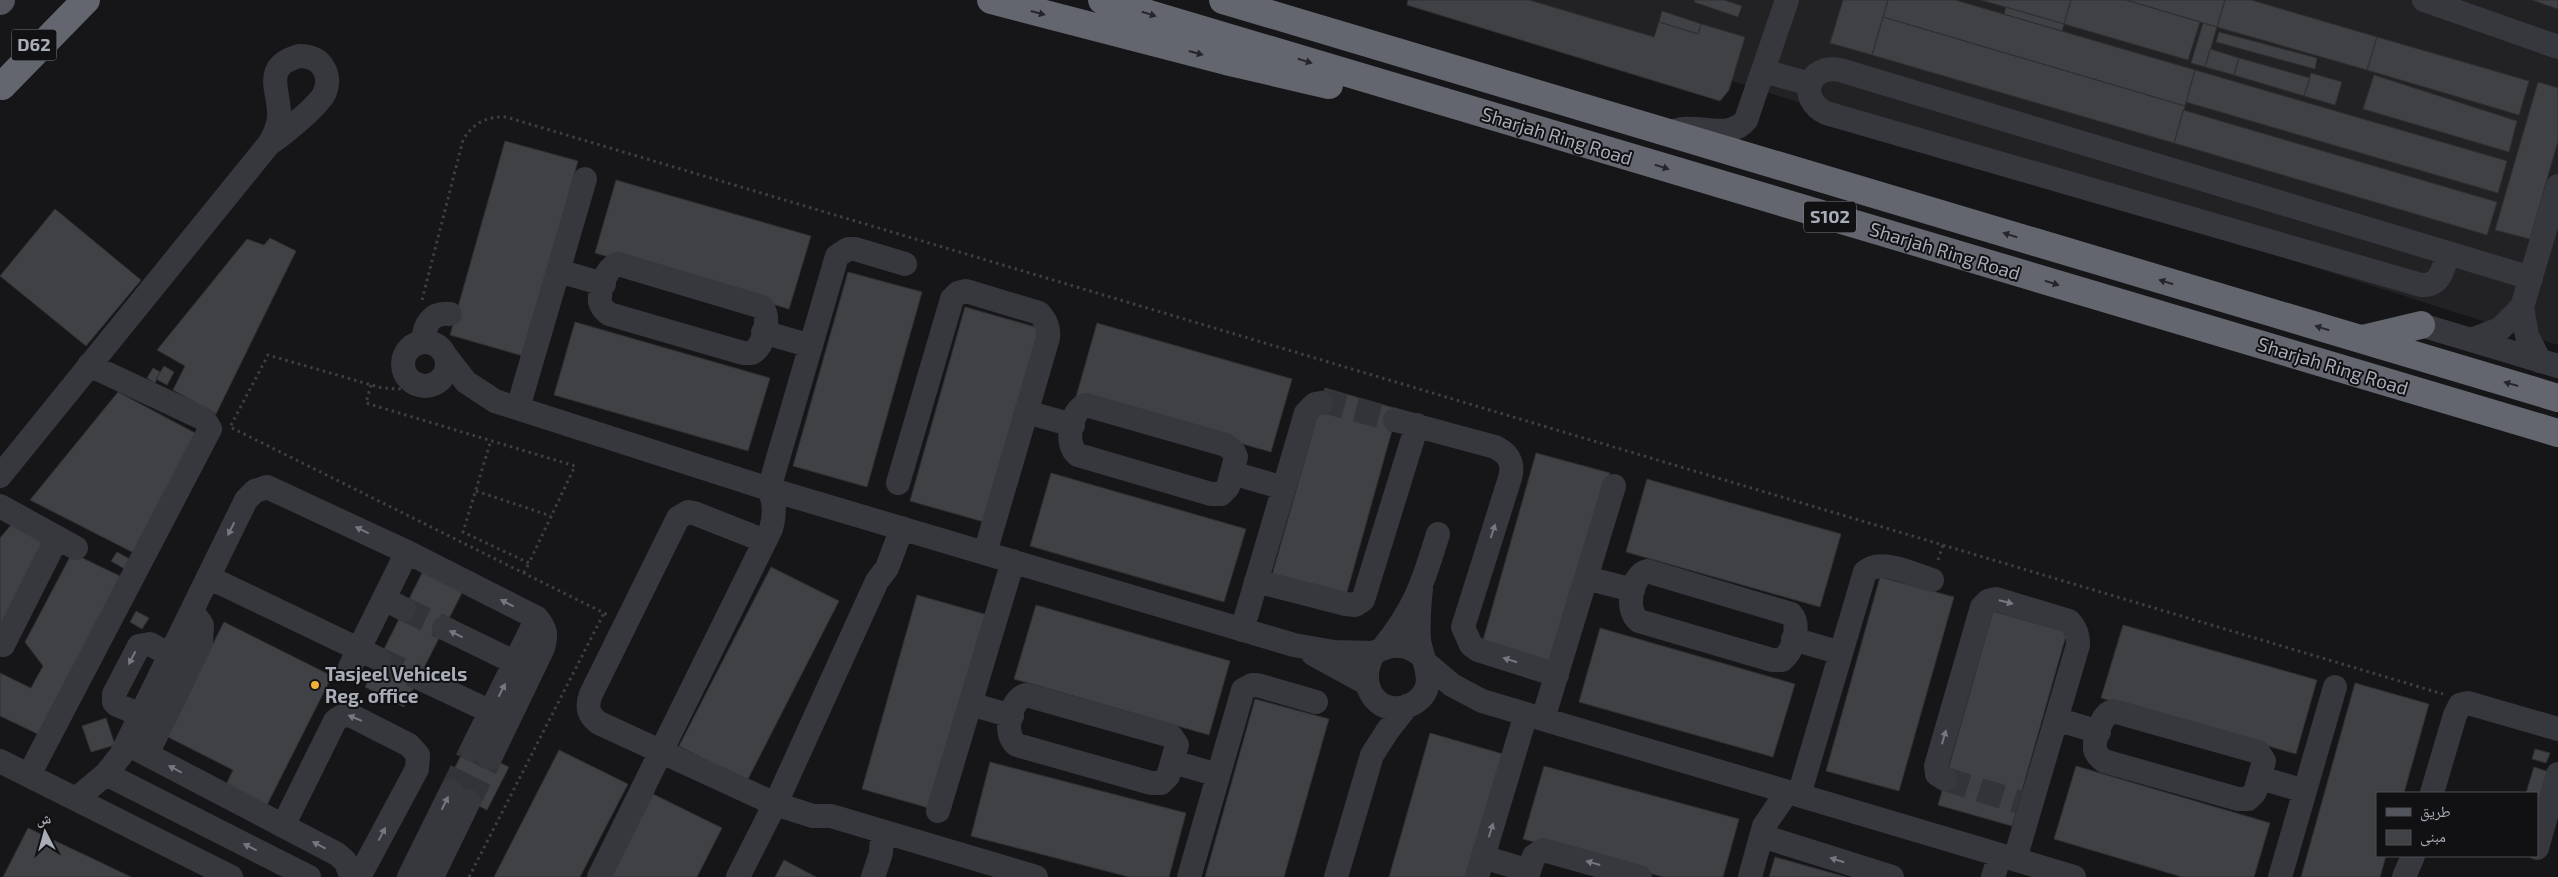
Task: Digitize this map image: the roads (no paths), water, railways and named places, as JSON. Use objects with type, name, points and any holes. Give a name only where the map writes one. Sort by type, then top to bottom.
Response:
[{"type":"highway","points":[[1,88],[86,0]]},
{"type":"highway","points":[[991,0],[1300,79],[1478,112]]},
{"type":"highway","name":"Sharjah Ring Road","points":[[1102,0],[2558,433]]},
{"type":"highway","name":"Sharjah Ring Road","points":[[1223,0],[2558,398]]},
{"type":"highway","points":[[2359,339],[2421,325]]},
{"type":"main road","name":"D62","points":[[1,88],[68,0]]},
{"type":"street","points":[[1668,133],[1687,128],[1724,131],[1739,127],[1749,115],[1786,0]]},
{"type":"street","points":[[2424,0],[2558,47]]},
{"type":"street","points":[[2448,253],[2440,278],[2431,284],[2421,285],[1826,113],[1818,109],[1812,102],[1809,93],[1810,84],[1814,76],[1822,70],[1831,68],[1840,70],[2448,253],[2531,278]]},
{"type":"street","points":[[1764,71],[1810,84]]},
{"type":"street","points":[[0,476],[269,144]]},
{"type":"street","points":[[518,408],[585,179]]},
{"type":"street","points":[[2549,364],[2527,336],[2522,307],[2558,186]]},
{"type":"street","points":[[599,877],[765,541],[775,515],[774,501],[769,489],[837,256],[842,251],[855,249],[905,264]]},
{"type":"street","points":[[622,264],[762,307],[767,316],[763,332],[757,350],[748,354],[609,314],[601,306],[600,301],[604,284],[610,268],[622,264]]},
{"type":"street","points":[[558,271],[604,284]]},
{"type":"street","points":[[898,483],[952,299],[958,294],[974,293],[1039,313],[1045,320],[1048,338],[985,553]]},
{"type":"street","points":[[2471,340],[2500,329],[2522,307]]},
{"type":"street","points":[[450,314],[436,315],[430,319],[424,337],[410,347],[403,360],[405,374],[420,382],[462,396],[495,401],[769,489],[1294,645],[1334,652],[1379,650],[1403,645],[1424,660],[1452,685],[1482,701],[1793,794],[2003,864],[2074,877]]},
{"type":"street","points":[[2421,325],[2549,364]]},
{"type":"street","points":[[763,332],[811,346]]},
{"type":"street","points":[[424,337],[436,345],[466,382],[495,401]]},
{"type":"street","points":[[420,382],[439,380],[445,373],[445,355]]},
{"type":"street","points":[[29,775],[210,429],[204,419],[89,365]]},
{"type":"street","points":[[1242,630],[1306,413],[1315,404],[1321,402]]},
{"type":"street","points":[[1091,406],[1226,446],[1234,452],[1236,457],[1232,473],[1228,487],[1216,495],[1078,455],[1069,442],[1079,408],[1091,406]]},
{"type":"street","points":[[1026,412],[1073,425]]},
{"type":"street","points":[[1256,581],[1346,604],[1355,605],[1363,600],[1406,423],[1467,440],[1504,452],[1510,459],[1512,469],[1464,618],[1465,636],[1470,644],[1478,650],[1556,675]]},
{"type":"street","points":[[1232,473],[1284,488]]},
{"type":"street","points":[[1614,486],[1556,675],[1534,717],[1480,867],[1528,874],[1536,853],[1543,850],[1640,877]]},
{"type":"street","points":[[137,749],[141,715],[246,500],[255,491],[267,487],[407,552],[537,618],[544,627],[546,638],[523,667],[481,753]]},
{"type":"street","points":[[0,506],[66,543],[3,645]]},
{"type":"street","points":[[765,541],[694,513],[683,514],[674,523],[588,702],[588,710],[592,718],[661,752],[778,798],[813,816],[831,816],[1036,877]]},
{"type":"street","points":[[738,877],[778,798],[877,581],[878,563],[896,526]]},
{"type":"street","points":[[1336,877],[1372,755],[1373,724],[1365,672],[1379,650],[1404,620],[1421,589],[1438,534]]},
{"type":"street","points":[[208,577],[362,658],[394,604],[407,552]]},
{"type":"street","points":[[938,811],[1012,561]]},
{"type":"street","points":[[1750,877],[1770,814],[1793,794],[1842,653],[1863,578],[1870,567],[1883,566],[1932,580]]},
{"type":"street","points":[[1652,571],[1777,609],[1791,614],[1795,618],[1796,628],[1793,639],[1786,657],[1777,661],[1638,621],[1631,613],[1630,608],[1633,590],[1640,574],[1652,571]]},
{"type":"street","points":[[1586,578],[1633,590]]},
{"type":"street","points":[[1372,755],[1388,730],[1428,685],[1418,623],[1421,589]]},
{"type":"street","points":[[1945,779],[1937,774],[1936,766],[1982,607],[1988,601],[2004,600],[2069,621],[2075,628],[2078,645],[2056,719],[2003,864]]},
{"type":"street","points":[[76,799],[137,749],[201,643],[202,625],[192,610]]},
{"type":"street","points":[[444,628],[523,667]]},
{"type":"street","points":[[1793,639],[1842,653]]},
{"type":"street","points":[[141,715],[117,705],[114,694],[139,646],[150,644],[170,655]]},
{"type":"street","points":[[1294,645],[1368,688],[1377,701],[1386,706],[1482,701]]},
{"type":"street","points":[[419,678],[499,716]]},
{"type":"street","points":[[1189,877],[1240,695],[1247,687],[1257,685],[1316,702]]},
{"type":"street","points":[[2280,877],[2335,687]]},
{"type":"street","points":[[1030,695],[1171,736],[1176,745],[1173,762],[1165,780],[1156,784],[1017,746],[1012,742],[1008,732],[1012,716],[1018,698],[1030,695]]},
{"type":"street","points":[[2432,792],[2454,715],[2460,705],[2468,703],[2558,729]]},
{"type":"street","points":[[970,704],[1012,716]]},
{"type":"street","points":[[2117,711],[2258,752],[2264,761],[2260,778],[2252,796],[2243,800],[2104,761],[2097,753],[2096,743],[2106,714],[2117,711]]},
{"type":"street","points":[[284,826],[335,721],[340,716],[354,717],[409,745],[418,755],[417,769],[359,877]]},
{"type":"street","points":[[2056,719],[2099,732]]},
{"type":"street","points":[[137,749],[337,854],[345,861],[352,877]]},
{"type":"street","points":[[1173,762],[1218,775]]},
{"type":"street","points":[[1,764],[29,775],[232,877]]},
{"type":"street","points":[[106,774],[309,877]]},
{"type":"street","points":[[2538,842],[2558,774]]},
{"type":"street","points":[[2260,778],[2305,791]]},
{"type":"street","points":[[409,877],[440,837],[460,796]]},
{"type":"street","points":[[873,877],[881,853],[882,832]]},
{"type":"street","points":[[1762,836],[1886,876]]},
{"type":"street","points":[[432,877],[440,837]]},
{"type":"street","points":[[2404,877],[2414,857]]},
{"type":"street","points":[[2412,877],[2414,857]]},
{"type":"tunnel","points":[[1321,403],[1327,402],[1395,420]]},
{"type":"tunnel","points":[[404,609],[444,628]]},
{"type":"tunnel","points":[[379,659],[419,678]]},
{"type":"tunnel","points":[[451,792],[472,749]]},
{"type":"tunnel","points":[[469,801],[490,758]]},
{"type":"tunnel","points":[[1945,779],[2019,802]]},
{"type":"place","name":"Tasjeel Vehicels Reg. office","points":[[315,685]]}]
